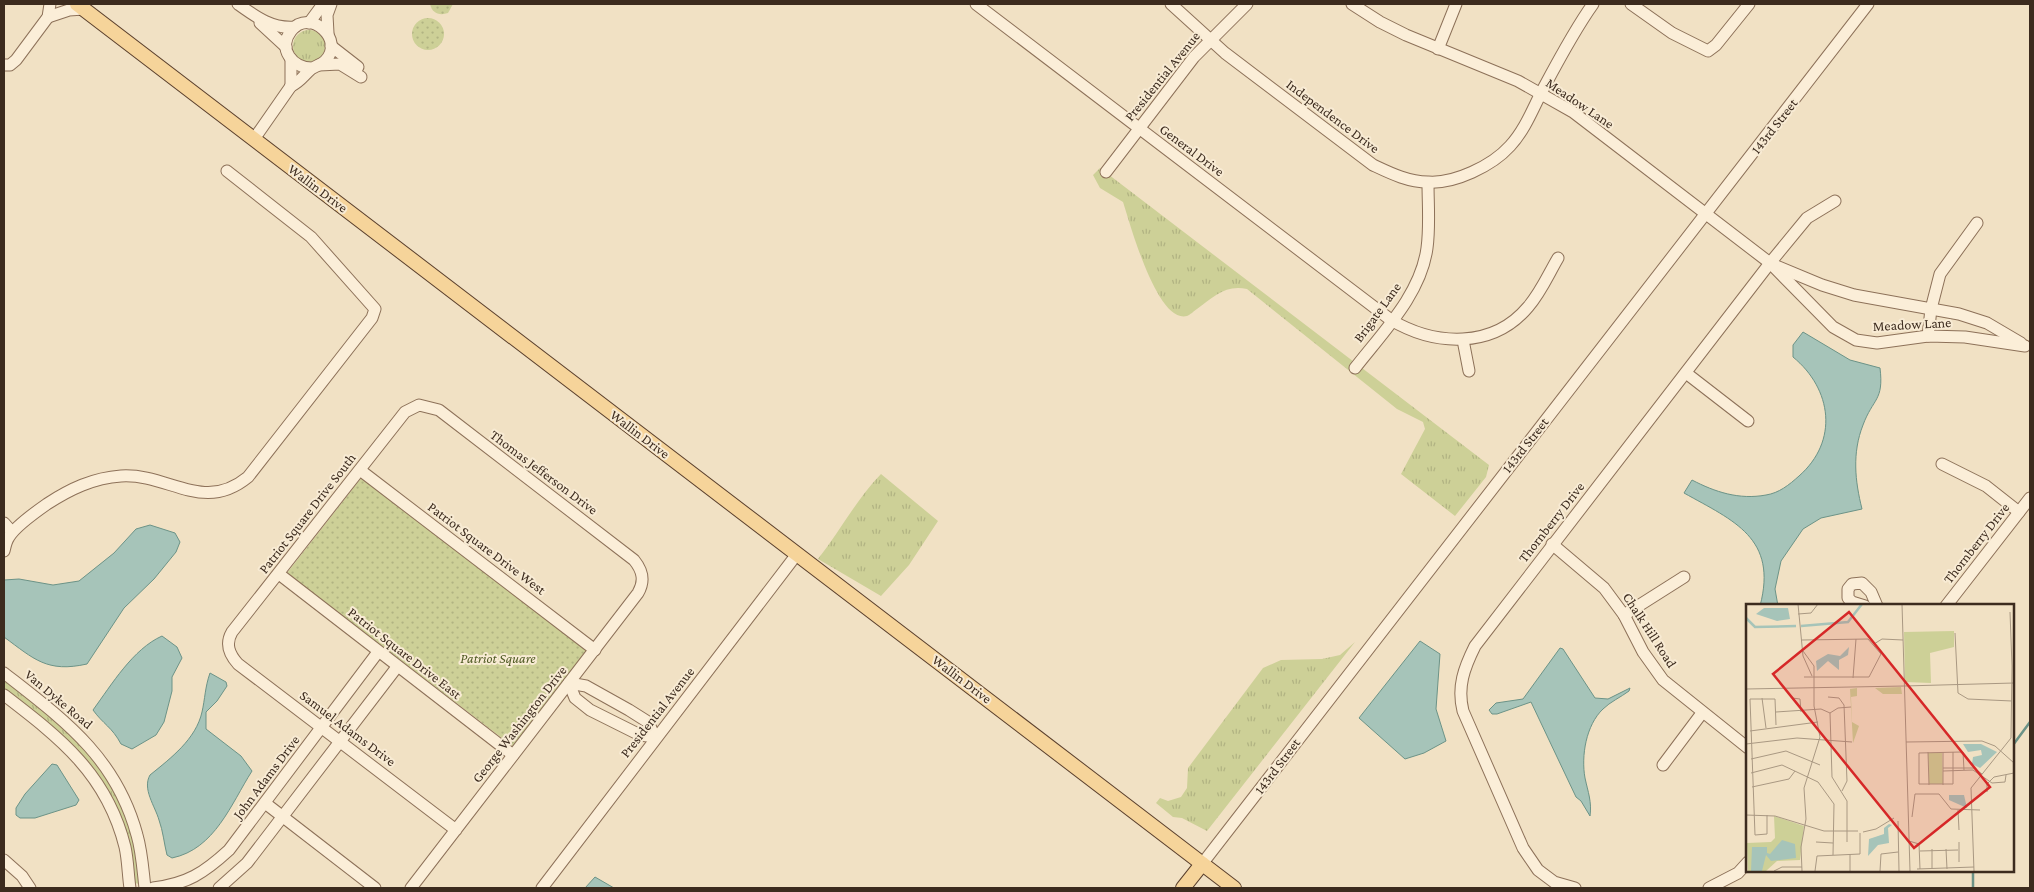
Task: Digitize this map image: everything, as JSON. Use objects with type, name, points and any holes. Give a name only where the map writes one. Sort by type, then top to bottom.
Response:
[{"type":"main road","name":"Wallin Drive","points":[[81,6],[1234,888]]},
{"type":"main road","name":"143rd Street","points":[[1184,888],[1202,864]]},
{"type":"street","points":[[4,66],[10,65],[16,60],[48,17],[50,4]]},
{"type":"street","points":[[238,4],[259,19],[284,28],[309,23],[317,24],[328,33]]},
{"type":"street","points":[[309,23],[323,4]]},
{"type":"street","points":[[291,86],[298,84],[330,54],[331,46],[327,15],[331,4]]},
{"type":"street","name":"General Drive","points":[[976,4],[1392,320],[1426,336],[1463,340]]},
{"type":"street","name":"Independence Drive","points":[[1171,4],[1225,53],[1373,165],[1400,178],[1428,183],[1460,177],[1487,165],[1510,146],[1523,127],[1593,4]]},
{"type":"street","name":"Presidential Avenue","points":[[1106,172],[1194,57],[1247,4]]},
{"type":"street","name":"Meadow Lane","points":[[1352,4],[1380,22],[1541,93],[1573,112],[1770,263],[1833,327],[1856,340],[1877,343],[1928,336],[1965,337],[2028,347]]},
{"type":"street","points":[[1438,48],[1456,4]]},
{"type":"street","points":[[1632,4],[1672,33],[1708,50],[1716,45],[1749,4]]},
{"type":"street","name":"143rd Street","points":[[1202,864],[1868,4]]},
{"type":"street","points":[[48,17],[81,6]]},
{"type":"street","points":[[259,19],[261,26],[286,46],[292,60],[297,65],[316,67],[340,64],[363,74],[331,46]]},
{"type":"street","points":[[286,46],[290,32],[296,27]]},
{"type":"street","points":[[254,139],[291,86],[292,60]]},
{"type":"street","points":[[8,536],[44,506],[67,491],[99,479],[121,476],[144,478],[203,494],[215,494],[238,486],[248,477],[372,318],[375,309],[311,237],[228,171]]},
{"type":"street","name":"Brigate Lane","points":[[1355,368],[1414,288],[1423,267],[1427,247],[1428,183]]},
{"type":"street","name":"Thornberry Drive","points":[[1575,888],[1554,882],[1538,870],[1523,848],[1463,711],[1459,696],[1466,665],[1475,646],[1552,544],[1770,263],[1807,218],[1835,201]]},
{"type":"street","points":[[1928,336],[1931,309],[1940,274],[1977,223]]},
{"type":"street","points":[[1469,371],[1463,340],[1494,331],[1508,324],[1526,309],[1541,290],[1558,258]]},
{"type":"street","name":"Meadow Lane","points":[[1770,263],[1822,285],[1854,295],[1959,314],[1987,323],[2028,347]]},
{"type":"street","points":[[1686,373],[1748,421]]},
{"type":"street","name":"Patriot Square Drive South","points":[[228,647],[228,639],[232,632],[405,412],[419,405]]},
{"type":"street","name":"Thomas Jefferson Drive","points":[[419,405],[439,410],[634,560],[643,575]]},
{"type":"street","points":[[1942,464],[1986,486],[2020,512]]},
{"type":"street","name":"Patriot Square Drive West","points":[[360,470],[595,650]]},
{"type":"street","name":"Thornberry Drive","points":[[1948,604],[2030,498]]},
{"type":"street","points":[[4,523],[8,536],[4,551]]},
{"type":"street","name":"Chalk Hill Road","points":[[1552,544],[1604,588],[1624,615],[1643,652],[1658,673],[1677,693],[1746,747]]},
{"type":"street","name":"Presidential Avenue","points":[[542,888],[796,554]]},
{"type":"street","name":"Patriot Square Drive East","points":[[279,574],[513,755]]},
{"type":"street","name":"George Washington Drive","points":[[411,888],[638,593],[642,585],[643,575]]},
{"type":"street","points":[[1624,615],[1684,577]]},
{"type":"street","points":[[1858,604],[1848,598],[1848,588],[1856,582],[1867,587],[1876,604]]},
{"type":"street","name":"Samuel Adams Drive","points":[[228,647],[231,656],[238,664],[456,830]]},
{"type":"street","name":"John Adams Drive","points":[[153,888],[180,883],[197,876],[212,866],[229,850],[378,652]]},
{"type":"street","points":[[219,888],[247,863],[397,667]]},
{"type":"street","name":"Van Dyke Road","points":[[4,673],[77,732],[112,775],[128,807],[138,837],[145,888]]},
{"type":"street","points":[[569,683],[586,686],[630,710],[648,722],[656,737]]},
{"type":"street","points":[[569,683],[575,698],[590,710],[640,735],[656,737]]},
{"type":"street","points":[[4,695],[60,739],[91,774],[104,796],[124,846],[130,888]]},
{"type":"street","points":[[1663,765],[1702,714]]},
{"type":"street","points":[[265,804],[375,888]]},
{"type":"street","points":[[4,860],[22,876],[30,888]]},
{"type":"street","points":[[1708,888],[1738,873],[1746,864]]},
{"type":"green space","points":[[430,4],[453,4],[448,13],[442,14],[434,12]]},
{"type":"green space","points":[[428,18],[440,22],[444,34],[440,46],[428,50],[416,46],[412,34],[416,22]]},
{"type":"green space","points":[[309,30],[321,34],[325,46],[321,58],[309,62],[297,58],[293,46],[297,34]]},
{"type":"green space","points":[[1100,168],[1489,465],[1486,477],[1455,516],[1401,474],[1425,429],[1423,422],[1397,409],[1247,289],[1233,288],[1226,290],[1214,296],[1187,316],[1176,314],[1165,305],[1146,270],[1123,202],[1100,188],[1093,175]]},
{"type":"green space","points":[[881,474],[938,521],[909,565],[881,596],[818,559],[864,494]]},
{"type":"green space","name":"Patriot Square","points":[[362,477],[590,651],[515,748],[287,573]]},
{"type":"green space","points":[[1355,642],[1207,831],[1182,818],[1173,817],[1156,803],[1160,798],[1168,801],[1181,797],[1187,788],[1188,768],[1263,668],[1281,660],[1322,659],[1340,655]]},
{"type":"green space","points":[[4,677],[63,722],[102,765],[132,829],[139,884],[135,883],[129,843],[108,794],[4,690]]},
{"type":"water","points":[[1803,332],[1850,360],[1880,368],[1880,387],[1877,399],[1863,425],[1857,446],[1856,478],[1862,509],[1821,518],[1803,529],[1781,561],[1775,589],[1778,604],[1760,604],[1764,583],[1763,564],[1757,548],[1748,534],[1720,513],[1684,493],[1692,480],[1709,488],[1737,496],[1771,494],[1780,490],[1799,476],[1812,462],[1820,447],[1825,431],[1826,415],[1823,399],[1816,384],[1793,357],[1793,345]]},
{"type":"water","points":[[150,525],[175,533],[180,542],[176,552],[154,579],[124,608],[87,664],[61,667],[51,665],[33,658],[4,637],[4,580],[19,579],[53,585],[79,581],[114,553],[136,529]]},
{"type":"water","points":[[162,636],[177,647],[182,658],[172,677],[172,691],[164,722],[156,735],[132,749],[121,744],[114,733],[93,710],[132,658],[151,642]]},
{"type":"water","points":[[1420,641],[1440,654],[1436,709],[1446,741],[1424,753],[1405,759],[1359,718]]},
{"type":"water","points":[[1560,648],[1563,649],[1595,698],[1608,699],[1630,688],[1629,691],[1609,704],[1597,716],[1592,723],[1586,741],[1584,769],[1590,802],[1590,816],[1581,801],[1576,797],[1531,702],[1497,714],[1492,714],[1489,710],[1496,703],[1523,699]]},
{"type":"water","points":[[210,673],[226,682],[227,686],[217,701],[206,712],[206,729],[241,756],[252,771],[229,811],[211,835],[187,853],[172,858],[167,855],[160,824],[148,792],[148,780],[150,775],[182,747],[194,731],[202,712]]},
{"type":"water","points":[[52,764],[57,765],[79,800],[76,805],[35,818],[20,818],[16,815],[16,808],[25,794]]},
{"type":"water","points":[[595,877],[614,888],[585,888]]},
{"type":"waterway","points":[[2014,744],[2030,722]]},
{"type":"waterway","points":[[1973,872],[1973,888]]}]
